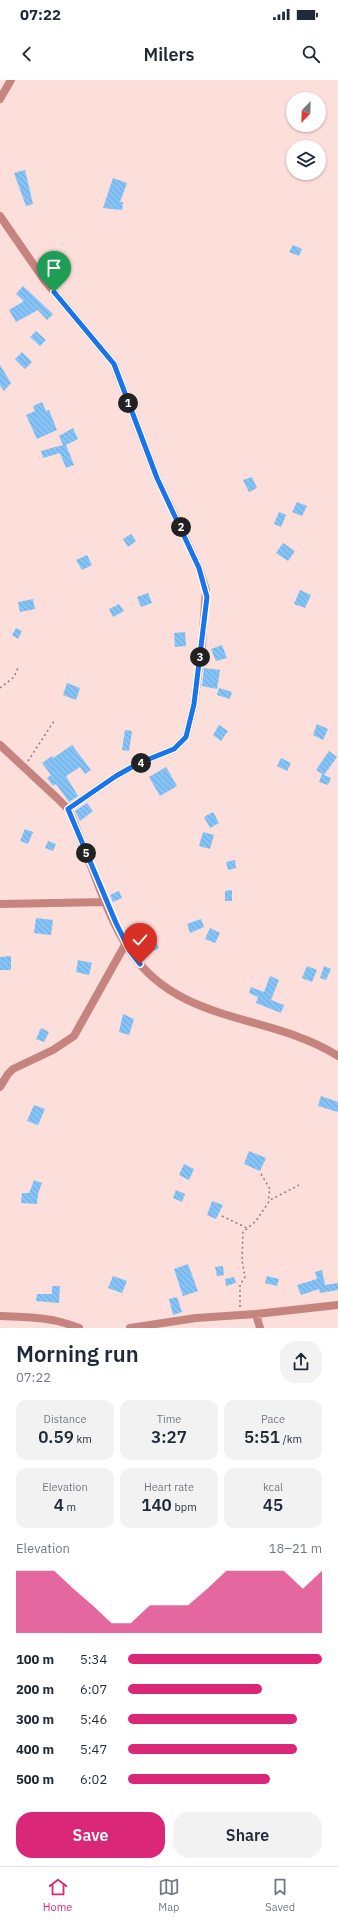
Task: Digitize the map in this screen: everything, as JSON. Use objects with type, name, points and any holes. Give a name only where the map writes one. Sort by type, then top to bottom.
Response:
[{"type":"street","points":[[0,99],[11,80]]},
{"type":"street","points":[[0,216],[45,281],[114,364],[157,478],[199,568],[206,590],[202,644],[194,704],[186,737],[174,749],[139,763],[116,776],[68,809]]},
{"type":"street","points":[[0,745],[68,809],[106,902],[126,943],[140,964],[172,992],[214,1012],[290,1033],[338,1056]]},
{"type":"street","points":[[0,904],[106,902]]},
{"type":"street","points":[[0,1087],[8,1074],[14,1069],[53,1050],[74,1036],[126,943]]},
{"type":"street","points":[[130,1328],[196,1318],[256,1314],[338,1304]]},
{"type":"street","points":[[256,1314],[260,1328]]},
{"type":"street","points":[[0,1316],[38,1317],[58,1320],[78,1328]]},
{"type":"path","points":[[0,688],[14,677],[18,668]]},
{"type":"path","points":[[24,768],[54,721]]},
{"type":"path","points":[[240,1315],[240,1285],[245,1277],[242,1260],[242,1235],[247,1228],[256,1221],[268,1202],[270,1188],[261,1174]]},
{"type":"path","points":[[268,1202],[299,1185]]},
{"type":"path","points":[[222,1216],[247,1228]]},
{"type":"building","points":[[25,170],[33,204],[26,206],[14,173]]},
{"type":"building","points":[[113,178],[127,183],[120,202],[123,202],[122,210],[103,208]]},
{"type":"building","points":[[293,245],[302,249],[299,256],[289,252]]},
{"type":"building","points":[[23,286],[53,314],[47,320],[38,310],[16,322],[9,310],[24,301],[16,294]]},
{"type":"building","points":[[36,331],[46,340],[40,346],[30,337]]},
{"type":"building","points":[[22,352],[32,362],[25,369],[15,359]]},
{"type":"building","points":[[0,365],[11,383],[4,391],[0,385]]},
{"type":"building","points":[[42,402],[46,411],[49,410],[57,430],[37,439],[26,415],[35,411],[33,406]]},
{"type":"building","points":[[73,428],[78,439],[66,445],[74,465],[66,468],[60,453],[43,458],[41,451],[63,445],[59,436]]},
{"type":"building","points":[[252,477],[257,488],[249,492],[243,480]]},
{"type":"building","points":[[297,502],[307,506],[302,516],[292,512]]},
{"type":"building","points":[[279,512],[286,515],[281,527],[274,524]]},
{"type":"building","points":[[131,534],[136,541],[128,547],[123,539]]},
{"type":"building","points":[[283,543],[295,551],[288,561],[276,553]]},
{"type":"building","points":[[87,555],[92,565],[82,570],[76,560]]},
{"type":"building","points":[[300,590],[311,595],[305,608],[294,604]]},
{"type":"building","points":[[148,593],[152,603],[141,607],[137,597]]},
{"type":"building","points":[[33,599],[35,609],[20,612],[18,602]]},
{"type":"building","points":[[119,604],[124,611],[113,617],[109,609]]},
{"type":"building","points":[[16,628],[22,631],[18,639],[12,635]]},
{"type":"building","points":[[185,632],[186,646],[175,647],[174,633]]},
{"type":"building","points":[[222,645],[227,658],[216,661],[211,649]]},
{"type":"building","points":[[204,668],[220,670],[217,689],[202,686]]},
{"type":"building","points":[[67,683],[80,688],[76,700],[63,695]]},
{"type":"building","points":[[219,688],[232,692],[230,699],[217,695]]},
{"type":"building","points":[[317,724],[328,729],[323,740],[313,735]]},
{"type":"building","points":[[219,725],[228,731],[221,741],[213,735]]},
{"type":"building","points":[[125,730],[132,731],[129,751],[122,750]]},
{"type":"building","points":[[72,745],[91,770],[85,774],[80,767],[66,776],[78,796],[69,802],[56,784],[53,786],[47,778],[51,775],[42,763],[52,756],[53,758]]},
{"type":"building","points":[[329,751],[337,757],[324,775],[316,770]]},
{"type":"building","points":[[281,758],[291,763],[287,771],[277,766]]},
{"type":"building","points":[[166,767],[177,786],[160,796],[149,777]]},
{"type":"building","points":[[322,774],[331,778],[328,785],[319,782]]},
{"type":"building","points":[[87,803],[93,811],[80,821],[75,811]]},
{"type":"building","points":[[213,812],[219,823],[210,828],[204,817]]},
{"type":"building","points":[[25,829],[33,832],[28,844],[20,841]]},
{"type":"building","points":[[203,832],[214,835],[210,849],[199,846]]},
{"type":"building","points":[[48,841],[56,844],[53,851],[45,848]]},
{"type":"building","points":[[235,860],[236,868],[228,870],[226,862]]},
{"type":"building","points":[[232,890],[232,901],[225,901],[225,891]]},
{"type":"building","points":[[119,891],[122,898],[113,902],[110,895]]},
{"type":"building","points":[[36,918],[53,920],[51,935],[34,933]]},
{"type":"building","points":[[201,919],[204,927],[190,933],[187,924]]},
{"type":"building","points":[[210,928],[220,933],[215,943],[205,939]]},
{"type":"building","points":[[144,935],[150,945],[156,942],[159,948],[145,955],[141,945],[139,946],[135,939]]},
{"type":"building","points":[[11,956],[11,970],[0,970],[0,957]]},
{"type":"building","points":[[78,960],[92,963],[89,975],[76,972]]},
{"type":"building","points":[[307,966],[317,970],[312,982],[302,978]]},
{"type":"building","points":[[324,966],[331,969],[326,980],[320,978]]},
{"type":"building","points":[[270,976],[279,980],[271,1000],[284,1005],[281,1013],[256,1003],[258,997],[249,993],[251,987],[264,992]]},
{"type":"building","points":[[123,1014],[134,1019],[129,1035],[119,1032]]},
{"type":"building","points":[[41,1028],[49,1032],[44,1042],[36,1039]]},
{"type":"building","points":[[321,1096],[338,1102],[338,1112],[318,1106]]},
{"type":"building","points":[[34,1105],[45,1109],[38,1125],[27,1121]]},
{"type":"building","points":[[249,1151],[266,1158],[260,1171],[244,1164]]},
{"type":"building","points":[[184,1164],[194,1169],[189,1180],[179,1175]]},
{"type":"building","points":[[34,1180],[42,1183],[38,1194],[37,1204],[21,1203],[22,1193],[29,1193]]},
{"type":"building","points":[[176,1190],[185,1194],[182,1202],[173,1198]]},
{"type":"building","points":[[212,1201],[223,1205],[216,1219],[207,1215]]},
{"type":"building","points":[[188,1264],[198,1291],[183,1296],[174,1269]]},
{"type":"building","points":[[223,1266],[224,1275],[217,1276],[215,1267]]},
{"type":"building","points":[[322,1270],[325,1285],[338,1283],[338,1290],[320,1293],[319,1289],[301,1295],[297,1285],[317,1279],[315,1272]]},
{"type":"building","points":[[113,1276],[127,1281],[122,1293],[108,1288]]},
{"type":"building","points":[[267,1276],[279,1279],[277,1286],[265,1283]]},
{"type":"building","points":[[234,1277],[236,1283],[226,1286],[225,1279]]},
{"type":"building","points":[[52,1286],[60,1286],[59,1303],[36,1301],[37,1294],[52,1294]]},
{"type":"building","points":[[177,1297],[182,1312],[173,1315],[169,1299]]},
{"type":"route","points":[[54,292],[114,364],[157,478],[199,568],[207,597],[194,704],[186,737],[179,746],[139,763],[116,776],[68,809],[116,923],[130,951],[140,964]]}]
